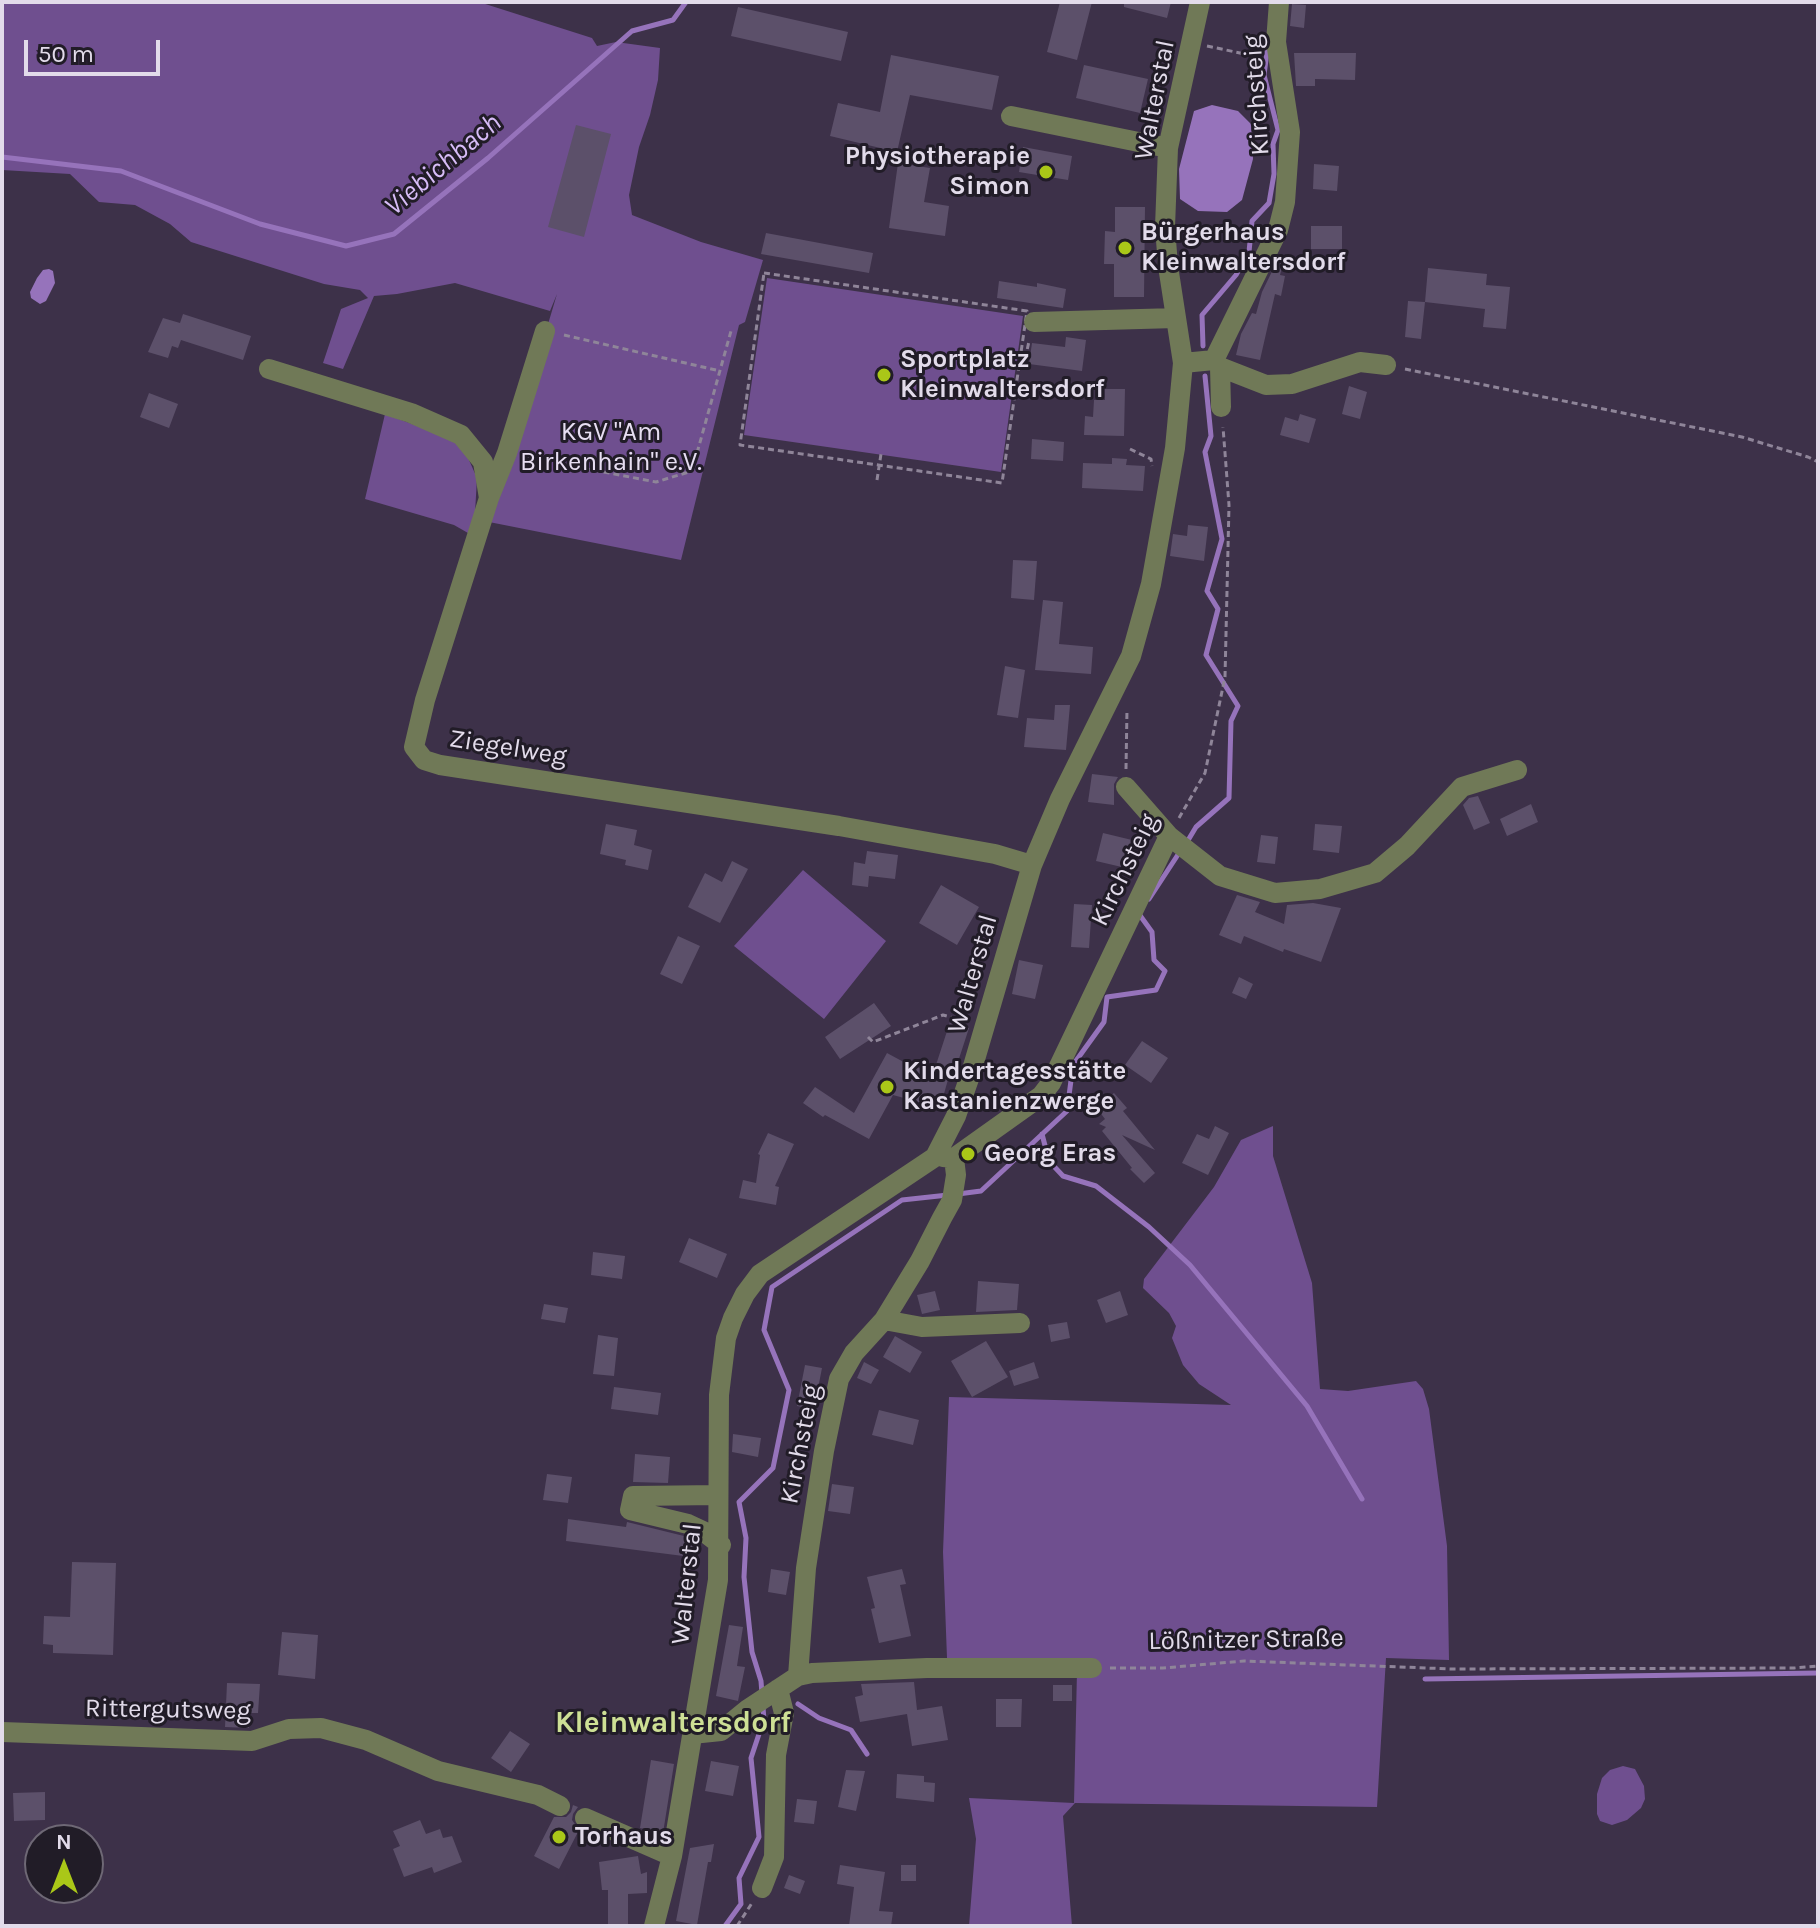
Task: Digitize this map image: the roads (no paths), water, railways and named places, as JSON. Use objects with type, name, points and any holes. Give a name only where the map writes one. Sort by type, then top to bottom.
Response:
[{"type":"street","name":"Walterstal","points":[[654,1926],[672,1856],[718,1580],[721,1545],[719,1395],[726,1338],[745,1294],[760,1274],[948,1163],[956,1116],[1032,865],[1060,799],[1131,656],[1151,584],[1175,448],[1183,363],[1165,227],[1168,148],[1200,2]]},
{"type":"street","name":"Kirchsteig","points":[[1221,407],[1217,363],[1278,230],[1285,202],[1290,132],[1276,42],[1279,2]]},
{"type":"street","points":[[1011,116],[1168,148]]},
{"type":"street","points":[[1034,322],[1176,318]]},
{"type":"street","points":[[489,498],[507,453],[545,331]]},
{"type":"street","points":[[1183,363],[1217,363],[1266,385],[1292,384],[1360,362],[1386,365]]},
{"type":"street","name":"Ziegelweg","points":[[269,369],[411,413],[461,435],[483,462],[489,498],[425,700],[414,747],[424,760],[440,765],[839,826],[995,854],[1032,865]]},
{"type":"street","points":[[1126,787],[1171,838],[1220,876],[1275,893],[1320,889],[1375,873],[1407,846],[1462,787],[1517,770]]},
{"type":"street","name":"Kirchsteig","points":[[798,1676],[806,1568],[839,1379],[854,1353],[884,1320],[952,1200],[948,1163],[1041,1096],[1051,1083],[1171,838]]},
{"type":"street","points":[[884,1320],[922,1327],[1020,1323]]},
{"type":"street","points":[[718,1495],[633,1496],[630,1510],[688,1524],[721,1545]]},
{"type":"street","points":[[692,1734],[721,1731],[798,1676],[812,1673],[927,1668],[1092,1668]]},
{"type":"street","points":[[762,1888],[774,1857],[776,1755],[784,1713],[773,1692]]},
{"type":"street","name":"Rittergutsweg","points":[[2,1732],[252,1741],[289,1729],[321,1728],[366,1740],[438,1771],[538,1795],[560,1806]]},
{"type":"street","points":[[585,1818],[672,1856]]},
{"type":"waterway","name":"Viebichbach","points":[[2,157],[121,171],[260,224],[346,246],[394,234],[488,158],[632,31],[673,20],[686,2]]},
{"type":"waterway","points":[[1203,346],[1202,315],[1236,275],[1249,252],[1252,221],[1269,203],[1274,174],[1273,144],[1278,130],[1264,75],[1268,45]]},
{"type":"waterway","points":[[1187,842],[1196,827],[1229,798],[1231,721],[1238,706],[1206,655],[1218,609],[1207,591],[1222,539],[1205,452],[1211,436],[1205,376]]},
{"type":"waterway","points":[[1149,899],[1181,850]]},
{"type":"waterway","points":[[958,1194],[981,1191],[1067,1111],[1073,1065],[1104,1022],[1107,997],[1156,990],[1165,971],[1154,960],[1152,932],[1139,914]]},
{"type":"waterway","points":[[1042,1134],[1049,1161],[1063,1176],[1096,1186],[1149,1227],[1190,1265],[1307,1406],[1362,1499]]},
{"type":"waterway","points":[[762,1694],[752,1652],[744,1577],[746,1538],[739,1502],[773,1468],[789,1390],[764,1330],[772,1287],[902,1200],[948,1195]]},
{"type":"waterway","points":[[1425,1679],[1818,1673]]},
{"type":"waterway","points":[[798,1704],[819,1718],[851,1730],[867,1754]]},
{"type":"waterway","points":[[725,1926],[741,1904],[739,1878],[759,1837],[751,1758],[764,1719],[763,1708]]},
{"type":"place","name":"Physiotherapie Simon","points":[[1046,172]]},
{"type":"place","name":"Bürgerhaus Kleinwaltersdorf","points":[[1125,248]]},
{"type":"place","name":"Sportplatz Kleinwaltersdorf","points":[[884,375]]},
{"type":"place","name":"Kindertagesstätte Kastanienzwerge","points":[[887,1087]]},
{"type":"place","name":"Georg Eras","points":[[968,1154]]},
{"type":"place","name":"Torhaus","points":[[559,1837]]},
{"type":"district","name":"Kleinwaltersdorf","points":[[673,1723]]},
{"type":"park label","name":"KGV \"Am Birkenhain\" e.V.","points":[[611,448]]}]
